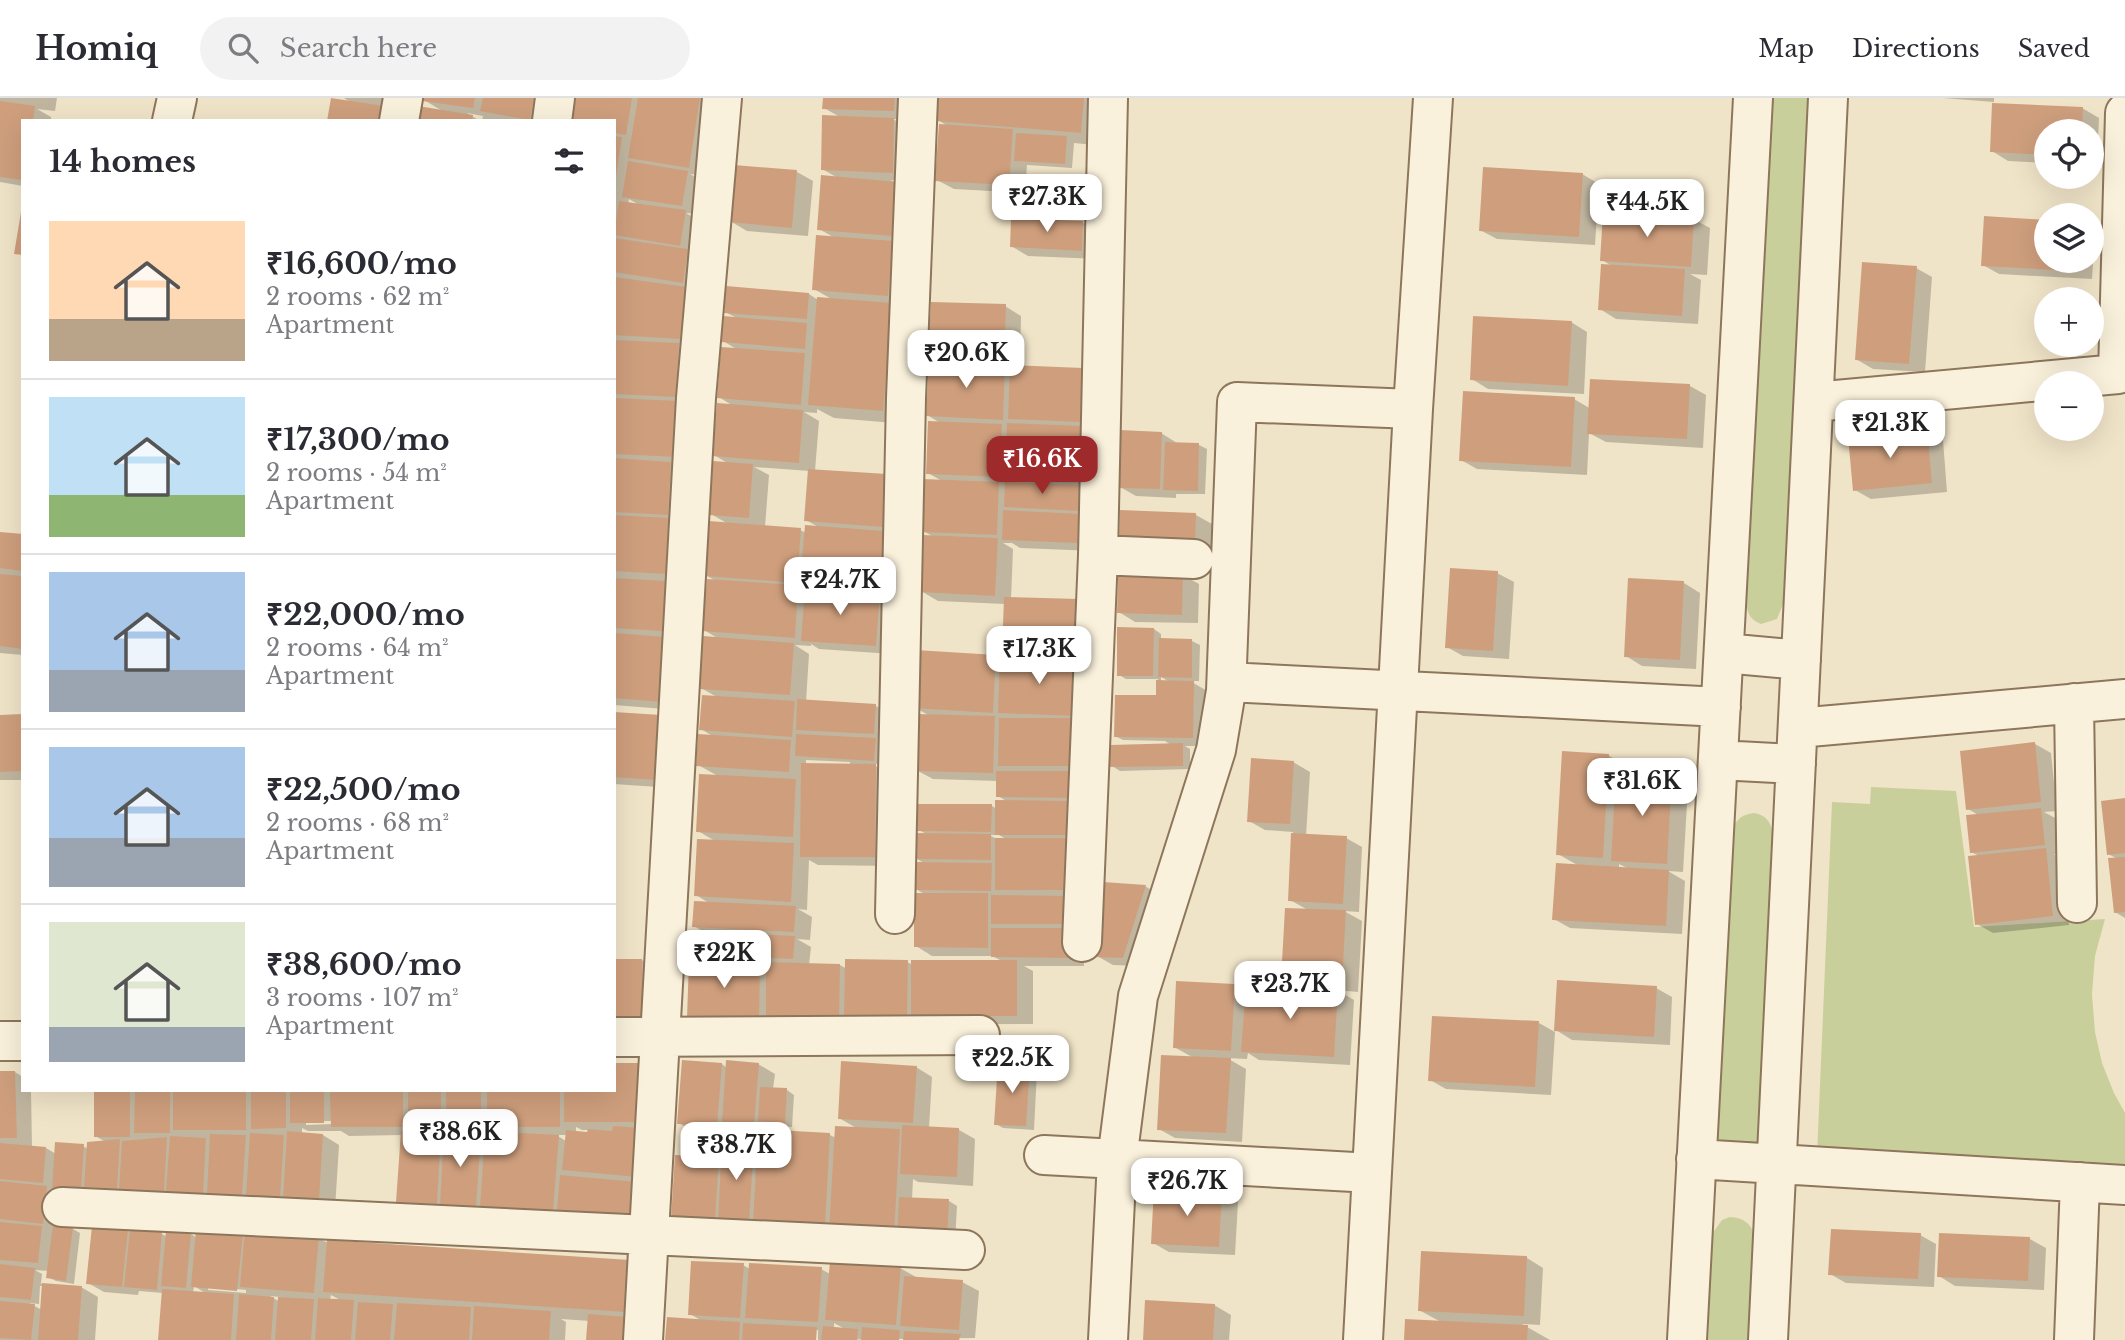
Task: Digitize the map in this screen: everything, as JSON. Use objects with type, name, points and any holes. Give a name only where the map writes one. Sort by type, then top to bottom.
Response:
[{"type":"street","points":[[172,119],[177,98]]},
{"type":"street","points":[[399,119],[403,98]]},
{"type":"street","points":[[552,119],[555,98]]},
{"type":"street","points":[[642,1340],[696,398],[722,98]]},
{"type":"street","points":[[895,914],[906,398],[918,98]]},
{"type":"street","points":[[1082,943],[1098,555],[1108,98]]},
{"type":"street","points":[[1363,1340],[1413,410],[1433,98]]},
{"type":"street","points":[[1687,1340],[1753,98]]},
{"type":"street","points":[[1768,1340],[1828,98]]},
{"type":"street","points":[[1814,402],[2118,374],[2125,113]]},
{"type":"street","points":[[1108,1340],[1117,1160],[1138,996],[1216,750],[1227,682],[1237,402],[1413,410]]},
{"type":"street","points":[[1098,555],[1194,559]]},
{"type":"street","points":[[1724,653],[1801,660]]},
{"type":"street","points":[[1227,682],[1721,707]]},
{"type":"street","points":[[1718,760],[2074,703],[2125,699]]},
{"type":"street","points":[[2074,703],[2077,903]]},
{"type":"street","points":[[616,1037],[980,1035]]},
{"type":"street","points":[[0,1041],[21,1041]]},
{"type":"street","points":[[1044,1156],[1372,1173]]},
{"type":"street","points":[[1696,1159],[2125,1185]]},
{"type":"street","points":[[2074,1340],[2080,1182]]},
{"type":"street","points":[[62,1207],[965,1250]]},
{"type":"green space","points":[[1772,98],[1808,98],[1783,604],[1777,619],[1761,624],[1750,617],[1746,604]]},
{"type":"green space","points":[[1871,787],[1956,791],[1974,927],[2105,919],[2095,956],[2092,994],[2095,1032],[2102,1063],[2125,1113],[2125,1168],[1817,1156],[1832,802],[1870,804]]},
{"type":"green space","points":[[1754,813],[1767,820],[1773,834],[1760,1137],[1755,1145],[1720,1144],[1715,1134],[1732,830],[1740,818]]},
{"type":"green space","points":[[1730,1217],[1746,1222],[1755,1237],[1751,1340],[1708,1340],[1712,1234],[1722,1220]]},
{"type":"building","points":[[331,98],[384,106],[382,119],[327,119]]},
{"type":"building","points":[[423,98],[475,98],[473,108],[422,101]]},
{"type":"building","points":[[483,98],[534,98],[530,119],[480,111]]},
{"type":"building","points":[[576,98],[632,98],[626,135],[616,133],[616,119],[572,119]]},
{"type":"building","points":[[638,98],[700,98],[689,168],[628,158]]},
{"type":"building","points":[[823,98],[895,98],[894,111],[822,109]]},
{"type":"building","points":[[938,98],[1084,98],[1081,133],[936,121]]},
{"type":"building","points":[[0,101],[35,106],[33,119],[21,119],[21,180],[0,177]]},
{"type":"building","points":[[1992,103],[2083,107],[2082,119],[2034,119],[2034,154],[1990,152]]},
{"type":"building","points":[[418,106],[473,115],[472,119],[416,119]]},
{"type":"building","points":[[822,115],[894,118],[893,173],[821,170]]},
{"type":"building","points":[[939,124],[1013,129],[1009,185],[935,181]]},
{"type":"building","points":[[1016,133],[1067,136],[1065,164],[1014,161]]},
{"type":"building","points":[[616,136],[622,137],[616,176]]},
{"type":"building","points":[[628,161],[688,171],[682,206],[622,197]]},
{"type":"building","points":[[734,165],[797,170],[792,228],[729,222]]},
{"type":"building","points":[[1483,167],[1583,173],[1579,237],[1479,231]]},
{"type":"building","points":[[821,175],[897,182],[892,236],[817,230]]},
{"type":"building","points":[[619,201],[686,210],[680,246],[616,235]]},
{"type":"building","points":[[21,212],[21,255],[14,254]]},
{"type":"building","points":[[1603,212],[1694,217],[1691,267],[1600,261]]},
{"type":"building","points":[[1984,216],[2034,219],[2034,269],[1981,266]]},
{"type":"building","points":[[1011,218],[1083,221],[1082,251],[1010,247]]},
{"type":"building","points":[[816,235],[893,241],[888,296],[812,290]]},
{"type":"building","points":[[616,238],[688,249],[683,283],[616,272]]},
{"type":"building","points":[[1862,262],[1917,266],[1909,364],[1855,360]]},
{"type":"building","points":[[1601,264],[1685,269],[1682,316],[1598,310]]},
{"type":"building","points":[[616,277],[687,287],[680,339],[616,335]]},
{"type":"building","points":[[726,286],[809,293],[807,319],[724,313]]},
{"type":"building","points":[[817,297],[892,303],[883,411],[808,405]]},
{"type":"building","points":[[931,302],[1006,304],[1004,359],[928,356]]},
{"type":"building","points":[[723,316],[807,323],[805,349],[721,342]]},
{"type":"building","points":[[1473,316],[1572,321],[1568,386],[1470,380]]},
{"type":"building","points":[[616,340],[679,343],[676,397],[616,394]]},
{"type":"building","points":[[721,347],[805,353],[801,405],[717,398]]},
{"type":"building","points":[[929,360],[1005,363],[1003,420],[926,416]]},
{"type":"building","points":[[1010,365],[1083,368],[1080,422],[1008,419]]},
{"type":"building","points":[[1590,379],[1690,384],[1687,439],[1587,434]]},
{"type":"building","points":[[1463,391],[1575,397],[1571,467],[1459,461]]},
{"type":"building","points":[[616,398],[679,401],[677,457],[616,454]]},
{"type":"building","points":[[717,403],[803,410],[799,463],[712,456]]},
{"type":"building","points":[[928,421],[1002,424],[1000,477],[926,474]]},
{"type":"building","points":[[1007,423],[1082,426],[1080,481],[1005,478]]},
{"type":"building","points":[[1927,428],[1932,483],[1853,491],[1848,436]]},
{"type":"building","points":[[1120,430],[1162,432],[1160,489],[1118,488]]},
{"type":"building","points":[[1165,442],[1199,443],[1198,491],[1163,490]]},
{"type":"building","points":[[616,458],[671,462],[668,515],[616,512]]},
{"type":"building","points":[[713,461],[753,464],[749,518],[709,515]]},
{"type":"building","points":[[808,469],[887,474],[883,527],[804,521]]},
{"type":"building","points":[[923,479],[999,482],[997,535],[922,532]]},
{"type":"building","points":[[1005,482],[1080,485],[1079,511],[1004,507]]},
{"type":"building","points":[[1003,510],[1081,514],[1079,543],[1002,540]]},
{"type":"building","points":[[1120,510],[1196,513],[1195,548],[1119,546]]},
{"type":"building","points":[[616,515],[670,518],[666,574],[616,571]]},
{"type":"building","points":[[709,521],[801,528],[797,583],[705,576]]},
{"type":"building","points":[[805,525],[884,531],[879,587],[800,581]]},
{"type":"building","points":[[0,532],[21,534],[21,571],[0,568]]},
{"type":"building","points":[[922,535],[998,538],[995,596],[920,592]]},
{"type":"building","points":[[1450,568],[1498,571],[1493,651],[1445,648]]},
{"type":"building","points":[[1118,573],[1183,573],[1182,615],[1117,613]]},
{"type":"building","points":[[0,574],[21,576],[21,649],[0,646]]},
{"type":"building","points":[[616,578],[666,581],[662,631],[616,628]]},
{"type":"building","points":[[1628,578],[1684,581],[1680,660],[1624,657]]},
{"type":"building","points":[[707,579],[798,585],[795,638],[702,631]]},
{"type":"building","points":[[805,588],[880,593],[876,646],[801,641]]},
{"type":"building","points":[[1004,597],[1079,599],[1078,656],[1002,654]]},
{"type":"building","points":[[1117,627],[1154,628],[1153,676],[1117,676]]},
{"type":"building","points":[[616,633],[666,637],[662,702],[616,698]]},
{"type":"building","points":[[703,636],[794,643],[790,695],[699,689]]},
{"type":"building","points":[[1159,638],[1192,639],[1192,678],[1158,677]]},
{"type":"building","points":[[916,650],[996,655],[993,713],[913,708]]},
{"type":"building","points":[[1000,656],[1080,659],[1078,716],[998,713]]},
{"type":"building","points":[[1156,680],[1194,681],[1193,738],[1114,737],[1115,695],[1156,695]]},
{"type":"building","points":[[702,695],[795,701],[792,737],[699,730]]},
{"type":"building","points":[[797,699],[876,704],[874,734],[796,730]]},
{"type":"building","points":[[616,712],[661,715],[656,780],[616,777]]},
{"type":"building","points":[[21,714],[21,771],[0,772],[0,715]]},
{"type":"building","points":[[916,714],[995,716],[993,773],[915,771]]},
{"type":"building","points":[[999,718],[1074,718],[1074,766],[998,766]]},
{"type":"building","points":[[698,734],[791,740],[789,772],[696,766]]},
{"type":"building","points":[[796,734],[876,738],[874,761],[795,756]]},
{"type":"building","points":[[2035,742],[2041,802],[1966,810],[1960,751]]},
{"type":"building","points":[[1183,743],[1183,766],[1110,767],[1110,745]]},
{"type":"building","points":[[1562,751],[1609,754],[1603,858],[1556,855]]},
{"type":"building","points":[[1251,758],[1294,761],[1290,824],[1247,822]]},
{"type":"building","points":[[801,763],[876,764],[875,857],[800,857]]},
{"type":"building","points":[[996,771],[1071,771],[1071,798],[996,797]]},
{"type":"building","points":[[1616,773],[1672,775],[1667,864],[1611,861]]},
{"type":"building","points":[[699,774],[796,779],[793,837],[696,832]]},
{"type":"building","points":[[2125,798],[2125,853],[2107,855],[2101,801]]},
{"type":"building","points":[[995,800],[1073,801],[1073,835],[995,835]]},
{"type":"building","points":[[918,804],[992,804],[991,832],[917,831]]},
{"type":"building","points":[[2041,808],[2045,845],[1970,853],[1966,815]]},
{"type":"building","points":[[914,833],[991,834],[991,860],[914,859]]},
{"type":"building","points":[[1291,833],[1347,836],[1343,904],[1288,901]]},
{"type":"building","points":[[995,838],[1070,838],[1069,890],[995,890]]},
{"type":"building","points":[[697,839],[794,843],[791,902],[694,896]]},
{"type":"building","points":[[2046,848],[2053,916],[1975,925],[1968,856]]},
{"type":"building","points":[[2125,857],[2125,912],[2114,913],[2108,858]]},
{"type":"building","points":[[914,862],[992,863],[991,891],[914,890]]},
{"type":"building","points":[[1556,863],[1669,870],[1666,926],[1552,920]]},
{"type":"building","points":[[1103,882],[1146,885],[1123,958],[1095,957]]},
{"type":"building","points":[[914,893],[988,893],[988,948],[914,947]]},
{"type":"building","points":[[991,895],[1071,896],[1071,924],[991,924]]},
{"type":"building","points":[[694,901],[796,906],[794,932],[692,927]]},
{"type":"building","points":[[1285,908],[1346,910],[1342,983],[1281,980]]},
{"type":"building","points":[[991,928],[1069,928],[1068,958],[991,957]]},
{"type":"building","points":[[692,931],[795,936],[793,959],[691,954]]},
{"type":"building","points":[[616,959],[642,959],[643,1016],[616,1017]]},
{"type":"building","points":[[845,959],[908,960],[907,1018],[844,1016]]},
{"type":"building","points":[[689,960],[760,962],[759,1020],[687,1018]]},
{"type":"building","points":[[911,960],[1017,960],[1017,1016],[911,1016]]},
{"type":"building","points":[[766,962],[840,964],[839,1019],[766,1018]]},
{"type":"building","points":[[1557,980],[1657,986],[1654,1037],[1554,1031]]},
{"type":"building","points":[[1176,981],[1235,984],[1231,1051],[1173,1048]]},
{"type":"building","points":[[1246,985],[1338,989],[1334,1057],[1241,1052]]},
{"type":"building","points":[[1432,1016],[1539,1021],[1535,1087],[1428,1081]]},
{"type":"building","points":[[1161,1055],[1231,1058],[1226,1133],[1157,1130]]},
{"type":"building","points":[[682,1060],[722,1063],[717,1126],[677,1124]]},
{"type":"building","points":[[726,1060],[759,1063],[754,1126],[722,1124]]},
{"type":"building","points":[[841,1061],[917,1066],[913,1123],[838,1119]]},
{"type":"building","points":[[616,1063],[639,1063],[639,1122],[564,1122],[564,1092],[616,1092]]},
{"type":"building","points":[[998,1063],[1030,1065],[1026,1126],[994,1125]]},
{"type":"building","points":[[0,1071],[15,1071],[17,1138],[0,1138]]},
{"type":"building","points":[[760,1087],[787,1088],[785,1124],[758,1121]]},
{"type":"building","points":[[94,1092],[130,1092],[130,1137],[94,1137]]},
{"type":"building","points":[[135,1092],[170,1092],[170,1133],[134,1133]]},
{"type":"building","points":[[173,1092],[246,1092],[246,1130],[173,1130]]},
{"type":"building","points":[[251,1092],[286,1092],[286,1128],[251,1129]]},
{"type":"building","points":[[290,1092],[324,1092],[324,1123],[290,1123]]},
{"type":"building","points":[[330,1092],[403,1092],[403,1127],[331,1127]]},
{"type":"building","points":[[408,1092],[441,1092],[441,1129],[408,1129]]},
{"type":"building","points":[[446,1092],[481,1092],[481,1127],[446,1127]]},
{"type":"building","points":[[487,1092],[560,1092],[560,1127],[487,1127]]},
{"type":"building","points":[[902,1125],[959,1128],[957,1177],[900,1174]]},
{"type":"building","points":[[613,1126],[641,1128],[637,1177],[562,1170],[566,1130],[612,1131]]},
{"type":"building","points":[[835,1126],[900,1129],[894,1234],[829,1231]]},
{"type":"building","points":[[758,1129],[830,1133],[825,1226],[753,1222]]},
{"type":"building","points":[[287,1131],[323,1134],[319,1200],[283,1199]]},
{"type":"building","points":[[401,1131],[441,1133],[437,1204],[396,1202]]},
{"type":"building","points":[[444,1131],[481,1133],[476,1208],[440,1205]]},
{"type":"building","points":[[485,1131],[559,1135],[553,1212],[480,1208]]},
{"type":"building","points":[[250,1133],[284,1135],[280,1198],[246,1196]]},
{"type":"building","points":[[210,1134],[246,1135],[242,1195],[207,1194]]},
{"type":"building","points":[[170,1136],[206,1138],[203,1194],[166,1191]]},
{"type":"building","points":[[167,1137],[164,1192],[119,1190],[122,1141]]},
{"type":"building","points":[[120,1139],[117,1189],[84,1187],[87,1142]]},
{"type":"building","points":[[55,1142],[84,1144],[81,1190],[52,1189]]},
{"type":"building","points":[[0,1143],[46,1147],[43,1183],[0,1179]]},
{"type":"building","points":[[722,1143],[754,1144],[749,1222],[718,1220]]},
{"type":"building","points":[[675,1155],[719,1157],[715,1222],[671,1219]]},
{"type":"building","points":[[560,1175],[637,1182],[633,1218],[557,1210]]},
{"type":"building","points":[[0,1181],[47,1186],[43,1224],[0,1219]]},
{"type":"building","points":[[1154,1188],[1222,1191],[1219,1247],[1151,1244]]},
{"type":"building","points":[[899,1197],[949,1199],[947,1239],[897,1237]]},
{"type":"building","points":[[0,1222],[42,1226],[38,1263],[0,1260]]},
{"type":"building","points":[[53,1225],[73,1227],[66,1281],[46,1278]]},
{"type":"building","points":[[92,1226],[128,1230],[122,1287],[86,1284]]},
{"type":"building","points":[[130,1229],[162,1232],[157,1290],[124,1287]]},
{"type":"building","points":[[196,1229],[243,1234],[237,1291],[191,1287]]},
{"type":"building","points":[[1831,1229],[1921,1233],[1918,1279],[1828,1275]]},
{"type":"building","points":[[166,1230],[191,1232],[186,1288],[161,1286]]},
{"type":"building","points":[[245,1230],[319,1236],[314,1293],[240,1287]]},
{"type":"building","points":[[1939,1233],[2030,1237],[2028,1281],[1937,1277]]},
{"type":"building","points":[[327,1240],[630,1260],[626,1312],[323,1292]]},
{"type":"building","points":[[1421,1251],[1527,1256],[1524,1316],[1418,1311]]},
{"type":"building","points":[[691,1261],[744,1263],[740,1318],[688,1315]]},
{"type":"building","points":[[830,1261],[901,1266],[896,1325],[825,1320]]},
{"type":"building","points":[[749,1263],[822,1267],[818,1322],[745,1318]]},
{"type":"building","points":[[0,1264],[35,1268],[31,1300],[0,1297]]},
{"type":"building","points":[[904,1276],[963,1280],[959,1330],[900,1326]]},
{"type":"building","points":[[42,1283],[82,1286],[78,1340],[38,1340]]},
{"type":"building","points":[[162,1289],[234,1294],[231,1340],[158,1340]]},
{"type":"building","points":[[239,1294],[274,1297],[271,1340],[236,1340]]},
{"type":"building","points":[[278,1297],[314,1299],[311,1340],[275,1340]]},
{"type":"building","points":[[318,1298],[354,1300],[351,1340],[315,1340]]},
{"type":"building","points":[[1145,1300],[1215,1304],[1213,1340],[1143,1340]]},
{"type":"building","points":[[0,1301],[35,1304],[31,1340],[0,1338]]},
{"type":"building","points":[[358,1302],[393,1304],[390,1340],[355,1340]]},
{"type":"building","points":[[397,1303],[471,1307],[469,1340],[394,1340]]},
{"type":"building","points":[[474,1306],[551,1311],[549,1340],[472,1340]]},
{"type":"building","points":[[588,1314],[628,1317],[626,1340],[586,1340]]},
{"type":"building","points":[[667,1317],[740,1322],[739,1340],[665,1340]]},
{"type":"building","points":[[1405,1319],[1528,1325],[1527,1340],[1404,1340]]},
{"type":"building","points":[[743,1323],[817,1327],[816,1340],[742,1340]]},
{"type":"building","points":[[823,1326],[858,1329],[857,1340],[821,1340]]},
{"type":"building","points":[[862,1327],[900,1330],[899,1340],[861,1340]]},
{"type":"building","points":[[904,1331],[961,1334],[959,1340],[903,1340]]}]
